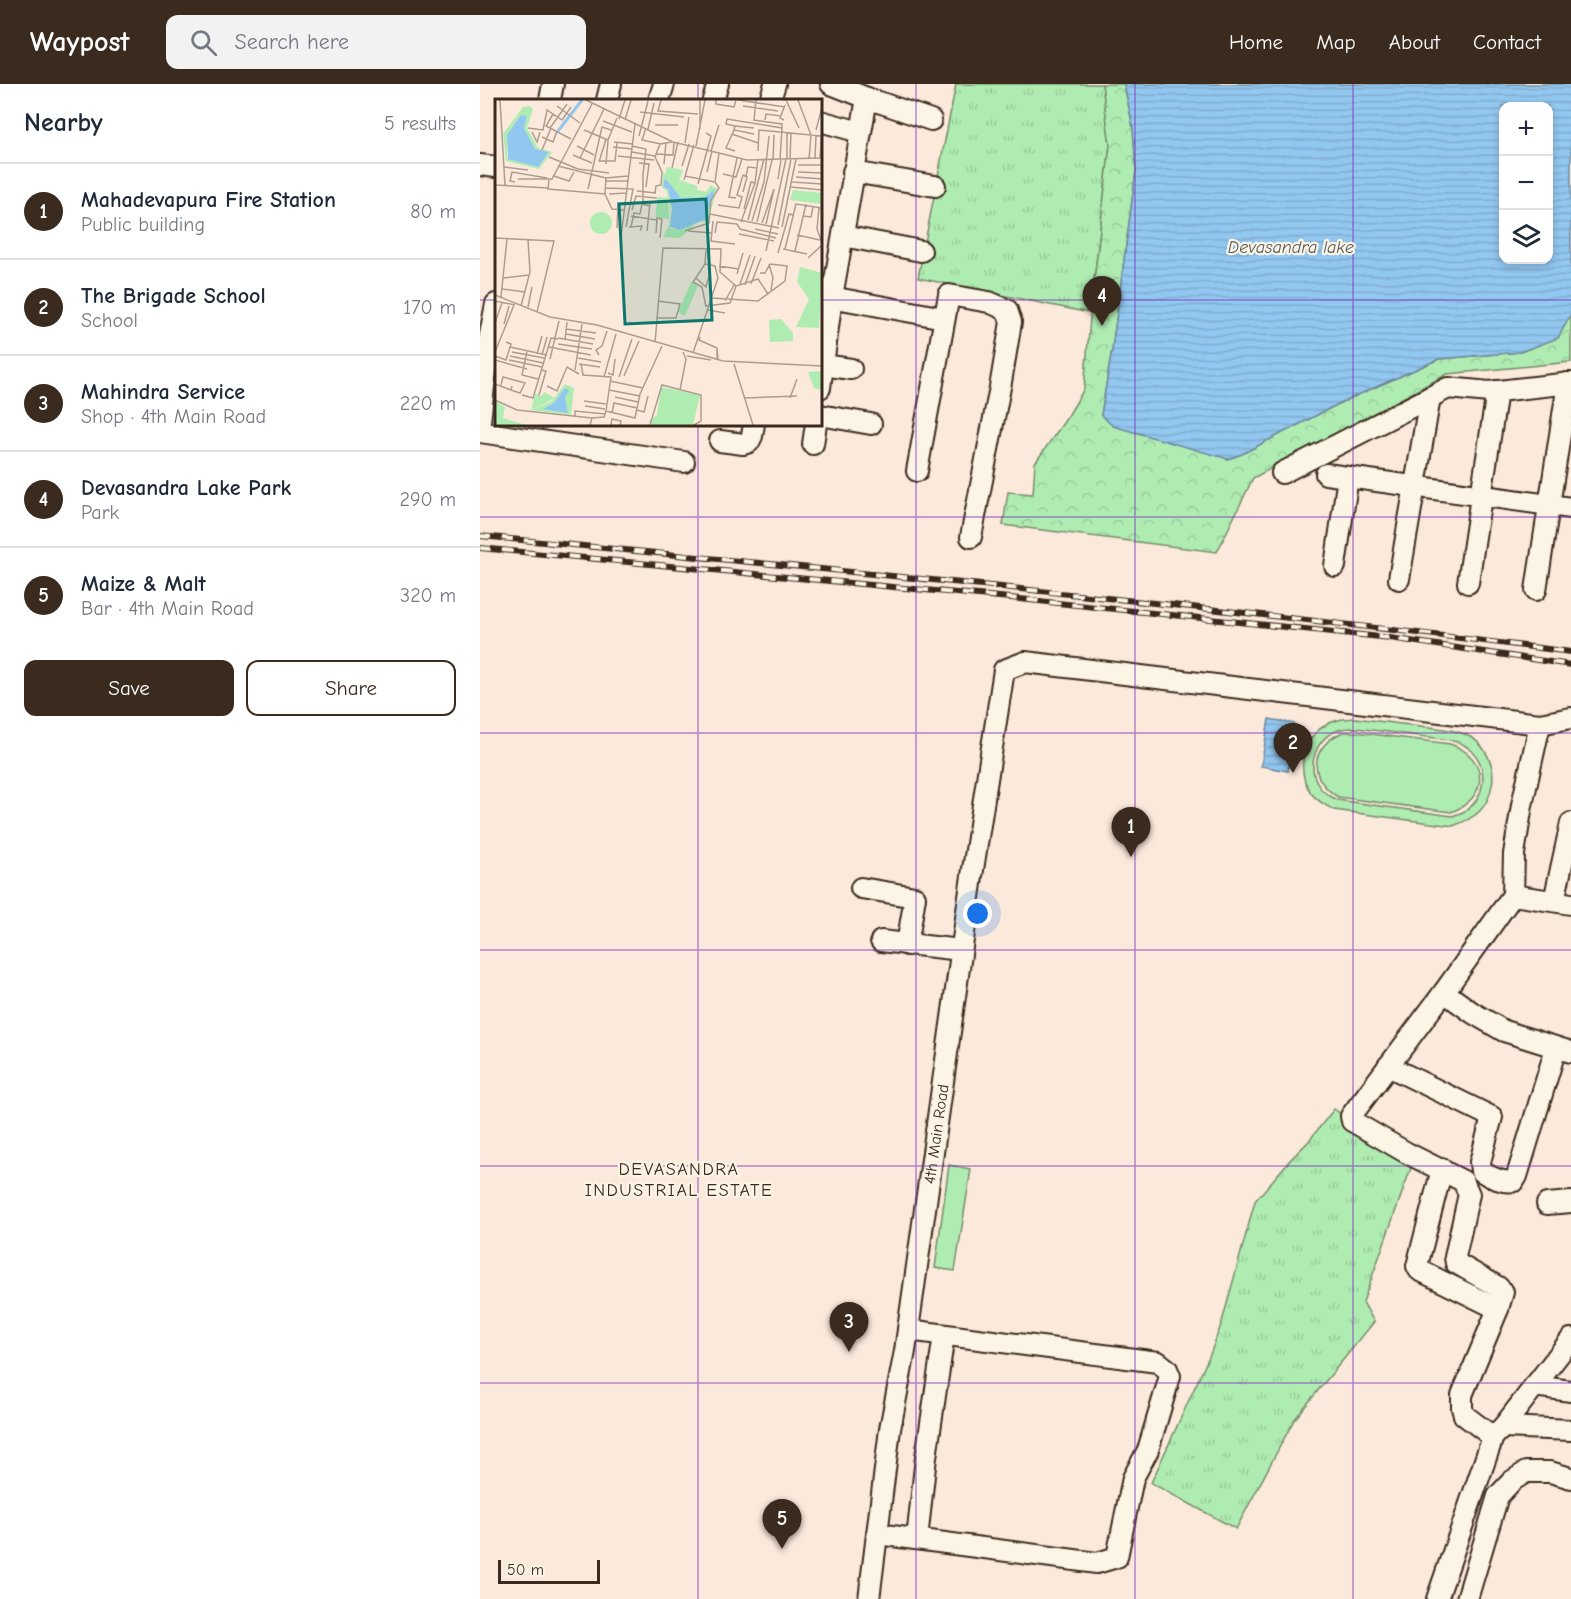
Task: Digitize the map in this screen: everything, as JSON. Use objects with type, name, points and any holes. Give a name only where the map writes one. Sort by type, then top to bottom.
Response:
[{"type":"street","points":[[550,99],[553,84]]},
{"type":"street","points":[[607,99],[611,84]]},
{"type":"street","points":[[660,99],[664,84]]},
{"type":"street","points":[[713,99],[718,84]]},
{"type":"street","points":[[770,99],[775,84]]},
{"type":"street","points":[[831,84],[932,120]]},
{"type":"street","points":[[822,373],[826,296],[843,236],[867,98]]},
{"type":"street","points":[[822,122],[860,132]]},
{"type":"street","points":[[480,165],[495,167]]},
{"type":"street","points":[[853,172],[935,186]]},
{"type":"street","points":[[843,236],[921,251]]},
{"type":"street","points":[[917,471],[949,295],[989,303],[1007,310],[1011,322],[971,537]]},
{"type":"street","points":[[826,296],[944,318]]},
{"type":"street","points":[[480,421],[491,371],[490,335],[495,309]]},
{"type":"street","points":[[823,365],[851,369]]},
{"type":"street","points":[[1282,472],[1448,388],[1489,392],[1569,383],[1536,590]]},
{"type":"street","points":[[1468,583],[1497,391]]},
{"type":"street","points":[[1399,579],[1430,397]]},
{"type":"street","points":[[822,415],[871,424]]},
{"type":"street","points":[[720,441],[742,444],[749,442],[753,436],[754,426]]},
{"type":"street","points":[[813,444],[816,426]]},
{"type":"street","points":[[480,432],[684,462]]},
{"type":"street","points":[[1326,474],[1571,508]]},
{"type":"street","points":[[1335,566],[1348,477]]},
{"type":"street","name":"4th Main Road","points":[[869,1599],[890,1429],[908,1330],[961,950],[1004,670],[1025,662],[1540,724]]},
{"type":"street","points":[[1571,718],[1540,724],[1514,854],[1513,895],[1351,1116],[1352,1122],[1463,1181],[1468,1194],[1455,1257],[1456,1263],[1498,1287],[1503,1293],[1462,1395],[1461,1408],[1464,1415],[1498,1432],[1571,1430]]},
{"type":"street","points":[[1513,895],[1563,902],[1571,823]]},
{"type":"street","points":[[861,888],[915,897],[907,945]]},
{"type":"street","points":[[881,941],[961,950]]},
{"type":"street","points":[[1388,1066],[1492,1117],[1479,1162],[1481,1171],[1508,1182],[1514,1181],[1564,1050],[1504,1031],[1473,1013],[1444,992]]},
{"type":"street","points":[[1442,1169],[1417,1266],[1419,1270],[1498,1309]]},
{"type":"street","points":[[1547,1204],[1571,1202]]},
{"type":"street","points":[[877,1534],[1096,1563],[1117,1557],[1133,1478],[1148,1449],[1170,1376],[1167,1369],[1158,1362],[908,1330]]},
{"type":"street","points":[[916,1539],[944,1335]]},
{"type":"street","points":[[1437,1599],[1498,1432],[1571,1339]]},
{"type":"street","points":[[1534,1386],[1571,1391]]},
{"type":"street","points":[[1467,1599],[1498,1496],[1526,1472],[1550,1472],[1571,1478]]},
{"type":"green space","points":[[956,84],[1102,84],[1110,145],[1090,313],[918,278]]},
{"type":"green space","points":[[1102,84],[1124,84],[1133,127],[1136,171],[1101,415],[1228,459],[1342,402],[1439,359],[1520,352],[1558,338],[1571,314],[1571,362],[1447,374],[1253,478],[1217,552],[1003,525],[1008,492],[1033,494],[1035,463],[1084,389],[1110,145]]},
{"type":"green space","points":[[1356,718],[1444,729],[1462,733],[1473,739],[1484,749],[1491,763],[1492,785],[1484,806],[1468,820],[1453,826],[1334,810],[1321,803],[1306,784],[1303,766],[1306,748],[1311,739],[1324,726],[1336,721]],"holes":[[[1356,728],[1461,743],[1472,751],[1482,768],[1483,778],[1482,787],[1473,804],[1454,816],[1337,800],[1319,786],[1313,769],[1320,744],[1333,732],[1342,729]]]},
{"type":"green space","points":[[1343,732],[1450,744],[1463,750],[1472,758],[1478,768],[1480,778],[1478,788],[1464,806],[1451,812],[1338,797],[1321,781],[1316,763],[1324,746]]},
{"type":"green space","points":[[1334,1109],[1412,1165],[1363,1302],[1374,1322],[1294,1420],[1236,1529],[1151,1483],[1211,1352],[1222,1322],[1255,1201]]},
{"type":"green space","points":[[949,1165],[971,1169],[955,1271],[935,1268]]},
{"type":"water","name":"Devasandra lake","points":[[1124,84],[1571,84],[1571,314],[1558,338],[1520,352],[1439,359],[1342,402],[1228,459],[1113,426],[1101,415],[1136,171],[1133,127]]},
{"type":"water","points":[[1269,719],[1295,724],[1288,771],[1261,766]]},
{"type":"railway","points":[[480,536],[1162,604],[1571,652]]},
{"type":"railway","points":[[480,548],[1010,598],[1390,638],[1571,665]]},
{"type":"place","name":"Devasandra Lake Park","points":[[1102,326]]},
{"type":"place","name":"The Brigade School","points":[[1293,773]]},
{"type":"place","name":"Mahadevapura Fire Station","points":[[1131,857]]},
{"type":"place","name":"Mahindra Service","points":[[849,1352]]},
{"type":"place","name":"Maize & Malt","points":[[782,1549]]},
{"type":"district","name":"DEVASANDRA INDUSTRIAL ESTATE","points":[[679,1179]]}]
